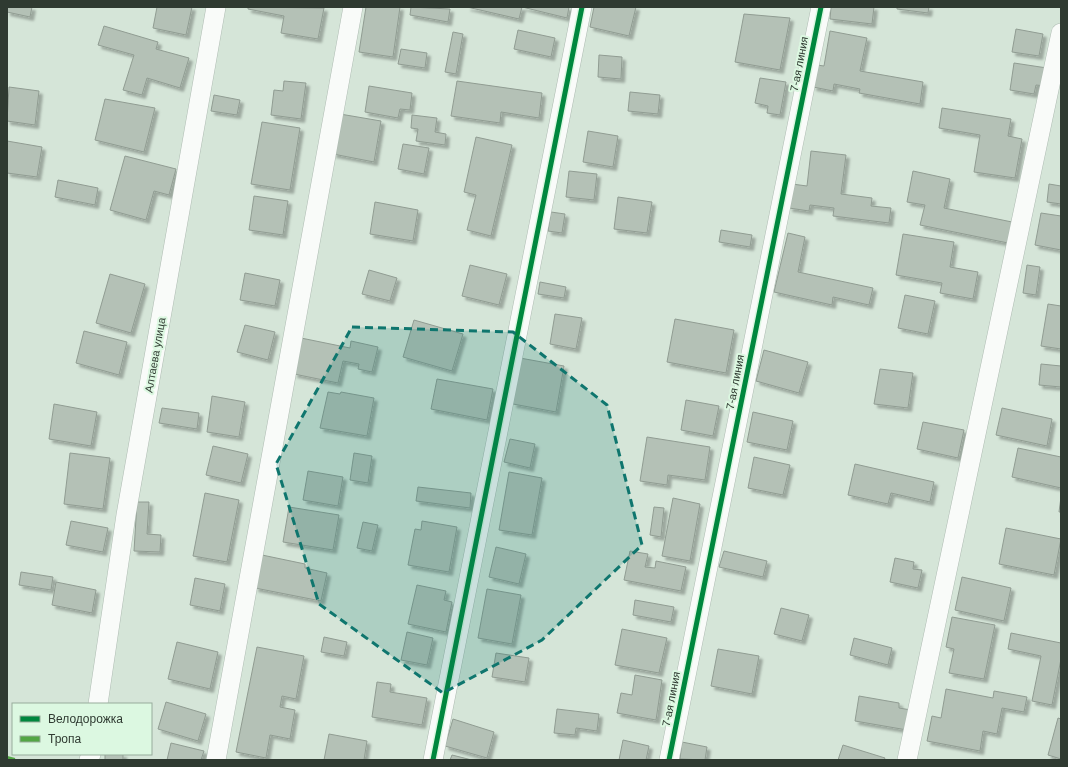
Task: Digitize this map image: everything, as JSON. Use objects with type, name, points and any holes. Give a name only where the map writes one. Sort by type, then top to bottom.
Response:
[{"type":"street","name":"Алтаева улица","points":[[98,703],[126,515],[216,7]]},
{"type":"street","points":[[216,760],[353,7]]},
{"type":"street","points":[[433,760],[582,7]]},
{"type":"street","name":"7-ая линия","points":[[669,760],[821,7]]},
{"type":"street","points":[[907,760],[1061,33]]},
{"type":"highlighted area","points":[[352,327],[513,332],[607,405],[642,545],[542,640],[443,693],[319,604],[276,464]]},
{"type":"building","points":[[7,7],[32,7],[30,17],[7,12]]},
{"type":"building","points":[[157,7],[192,7],[186,35],[153,28]]},
{"type":"building","points":[[248,7],[324,8],[318,39],[281,33],[284,16],[248,9]]},
{"type":"building","points":[[366,7],[400,7],[393,57],[359,52]]},
{"type":"building","points":[[411,7],[450,9],[448,22],[410,15]]},
{"type":"building","points":[[467,7],[522,7],[519,19]]},
{"type":"building","points":[[522,7],[569,7],[567,18]]},
{"type":"building","points":[[594,7],[636,7],[629,36],[590,27]]},
{"type":"building","points":[[831,7],[874,7],[872,24],[830,19]]},
{"type":"building","points":[[897,7],[929,7],[928,13],[897,9]]},
{"type":"building","points":[[744,14],[790,18],[780,70],[735,62]]},
{"type":"building","points":[[104,26],[158,42],[156,49],[189,58],[180,88],[147,78],[142,95],[123,90],[134,55],[98,45]]},
{"type":"building","points":[[1016,29],[1043,34],[1039,56],[1012,52]]},
{"type":"building","points":[[518,30],[555,38],[551,57],[514,49]]},
{"type":"building","points":[[830,31],[867,38],[860,71],[923,82],[920,104],[859,93],[860,89],[834,84],[833,91],[813,87],[817,65],[824,66]]},
{"type":"building","points":[[453,32],[463,34],[456,74],[445,72]]},
{"type":"building","points":[[401,49],[427,53],[425,68],[398,64]]},
{"type":"building","points":[[599,55],[622,57],[621,79],[598,77]]},
{"type":"building","points":[[1014,63],[1047,68],[1045,86],[1036,85],[1034,94],[1010,90]]},
{"type":"building","points":[[760,78],[786,82],[780,115],[767,113],[768,106],[755,103]]},
{"type":"building","points":[[284,81],[306,83],[301,119],[271,115],[274,90],[283,91]]},
{"type":"building","points":[[457,81],[542,93],[539,118],[501,112],[500,123],[451,116]]},
{"type":"building","points":[[369,86],[412,93],[410,110],[400,109],[398,118],[365,112]]},
{"type":"building","points":[[9,87],[39,91],[35,125],[7,121]]},
{"type":"building","points":[[630,92],[660,95],[658,114],[628,111]]},
{"type":"building","points":[[214,95],[240,100],[237,115],[211,111]]},
{"type":"building","points":[[105,99],[155,108],[144,152],[95,140]]},
{"type":"building","points":[[942,108],[1011,119],[1008,136],[1022,139],[1015,178],[974,172],[980,135],[939,128]]},
{"type":"building","points":[[340,114],[381,121],[374,162],[333,154]]},
{"type":"building","points":[[412,115],[437,118],[435,132],[446,134],[445,145],[416,141],[418,129],[411,128]]},
{"type":"building","points":[[262,122],[300,128],[290,190],[251,184]]},
{"type":"building","points":[[588,131],[618,136],[613,167],[583,162]]},
{"type":"building","points":[[476,137],[512,145],[491,236],[467,230],[476,195],[464,192]]},
{"type":"building","points":[[7,141],[42,147],[37,177],[7,173]]},
{"type":"building","points":[[403,144],[429,148],[424,174],[398,169]]},
{"type":"building","points":[[811,151],[846,155],[841,194],[872,198],[871,206],[891,208],[889,223],[833,216],[834,208],[810,205],[809,211],[789,208],[792,184],[807,186]]},
{"type":"building","points":[[125,156],[176,169],[169,195],[154,191],[146,220],[110,210]]},
{"type":"building","points":[[569,171],[597,174],[594,200],[566,197]]},
{"type":"building","points":[[913,171],[950,179],[944,208],[1012,222],[1008,243],[920,225],[925,205],[907,202]]},
{"type":"building","points":[[58,180],[98,188],[95,205],[55,197]]},
{"type":"building","points":[[1049,184],[1061,186],[1061,204],[1047,202]]},
{"type":"building","points":[[254,196],[288,201],[283,235],[249,230]]},
{"type":"building","points":[[618,197],[652,202],[647,233],[614,229]]},
{"type":"building","points":[[375,202],[418,210],[413,241],[370,234]]},
{"type":"building","points":[[551,212],[565,214],[562,233],[548,231]]},
{"type":"building","points":[[1041,213],[1061,216],[1061,250],[1035,245]]},
{"type":"building","points":[[721,230],[752,235],[750,247],[719,242]]},
{"type":"building","points":[[788,233],[805,237],[798,272],[873,288],[869,305],[833,297],[832,305],[774,292]]},
{"type":"building","points":[[903,234],[954,242],[950,267],[978,272],[973,299],[940,293],[942,283],[896,275]]},
{"type":"building","points":[[470,265],[507,274],[499,305],[462,296]]},
{"type":"building","points":[[1027,265],[1040,267],[1036,295],[1023,293]]},
{"type":"building","points":[[369,270],[397,278],[390,301],[362,294]]},
{"type":"building","points":[[245,273],[280,280],[275,306],[240,300]]},
{"type":"building","points":[[110,274],[145,284],[131,333],[96,323]]},
{"type":"building","points":[[540,282],[566,287],[564,298],[538,294]]},
{"type":"building","points":[[905,295],[935,301],[928,334],[898,328]]},
{"type":"building","points":[[1048,304],[1061,306],[1061,349],[1041,346]]},
{"type":"building","points":[[555,314],[582,318],[576,349],[550,344]]},
{"type":"building","points":[[675,319],[734,330],[726,373],[667,362]]},
{"type":"building","points":[[414,320],[463,334],[452,371],[403,357]]},
{"type":"building","points":[[245,325],[275,332],[268,360],[237,352]]},
{"type":"building","points":[[84,331],[127,342],[119,375],[76,363]]},
{"type":"building","points":[[301,338],[350,348],[351,341],[378,347],[372,372],[358,369],[359,364],[343,361],[338,383],[294,374]]},
{"type":"building","points":[[764,350],[808,362],[799,393],[756,381]]},
{"type":"building","points":[[520,358],[564,366],[556,412],[513,404]]},
{"type":"building","points":[[1041,364],[1061,366],[1061,387],[1039,385]]},
{"type":"building","points":[[880,369],[913,373],[908,408],[874,404]]},
{"type":"building","points":[[437,379],[493,389],[487,420],[431,409]]},
{"type":"building","points":[[328,392],[340,394],[341,392],[374,398],[367,436],[320,428]]},
{"type":"building","points":[[212,396],[245,402],[239,437],[207,432]]},
{"type":"building","points":[[686,400],[719,406],[713,436],[681,430]]},
{"type":"building","points":[[54,404],[97,412],[91,446],[49,439]]},
{"type":"building","points":[[162,408],[199,413],[197,429],[159,423]]},
{"type":"building","points":[[1002,408],[1052,419],[1047,446],[996,435]]},
{"type":"building","points":[[753,412],[793,421],[787,450],[747,442]]},
{"type":"building","points":[[923,422],[964,430],[958,458],[917,449]]},
{"type":"building","points":[[647,437],[710,447],[705,480],[668,475],[667,485],[640,481]]},
{"type":"building","points":[[510,439],[535,444],[530,468],[504,462]]},
{"type":"building","points":[[213,446],[248,454],[241,483],[206,475]]},
{"type":"building","points":[[1018,448],[1061,457],[1061,488],[1012,477]]},
{"type":"building","points":[[70,453],[110,458],[103,509],[64,504]]},
{"type":"building","points":[[354,453],[372,456],[368,483],[350,480]]},
{"type":"building","points":[[754,457],[790,465],[783,495],[748,488]]},
{"type":"building","points":[[855,464],[934,482],[930,502],[891,493],[888,504],[848,495]]},
{"type":"building","points":[[308,471],[343,477],[338,506],[303,500]]},
{"type":"building","points":[[509,472],[542,478],[532,535],[499,530]]},
{"type":"building","points":[[418,487],[471,493],[470,508],[416,501]]},
{"type":"building","points":[[205,493],[239,500],[227,562],[193,556]]},
{"type":"building","points":[[1061,497],[1061,512],[1059,512]]},
{"type":"building","points":[[673,498],[700,504],[690,561],[662,556]]},
{"type":"building","points":[[137,502],[149,502],[147,534],[161,535],[160,552],[134,551]]},
{"type":"building","points":[[289,507],[339,515],[333,550],[283,542]]},
{"type":"building","points":[[654,507],[664,508],[661,537],[650,535]]},
{"type":"building","points":[[71,521],[108,528],[103,552],[66,545]]},
{"type":"building","points":[[422,521],[457,527],[449,572],[408,565],[415,529],[421,530]]},
{"type":"building","points":[[363,522],[378,525],[372,551],[357,548]]},
{"type":"building","points":[[1006,528],[1061,539],[1054,575],[999,564]]},
{"type":"building","points":[[496,547],[526,554],[519,584],[489,577]]},
{"type":"building","points":[[630,551],[648,554],[645,567],[655,568],[656,561],[686,567],[681,591],[624,580]]},
{"type":"building","points":[[724,551],[767,561],[763,577],[719,567]]},
{"type":"building","points":[[262,555],[305,564],[305,568],[327,573],[321,601],[255,588]]},
{"type":"building","points":[[895,558],[914,562],[913,569],[922,570],[918,588],[890,582]]},
{"type":"building","points":[[21,572],[53,577],[51,590],[19,585]]},
{"type":"building","points":[[962,577],[1011,588],[1004,621],[955,610]]},
{"type":"building","points":[[195,578],[225,584],[220,611],[190,605]]},
{"type":"building","points":[[56,582],[96,590],[92,613],[52,605]]},
{"type":"building","points":[[417,585],[446,591],[444,600],[452,602],[446,632],[408,624]]},
{"type":"building","points":[[487,589],[521,595],[512,644],[478,638]]},
{"type":"building","points":[[635,600],[674,607],[671,622],[633,615]]},
{"type":"building","points":[[781,608],[809,615],[802,641],[774,634]]},
{"type":"building","points":[[952,617],[995,625],[984,679],[949,673],[954,649],[946,647]]},
{"type":"building","points":[[622,629],[667,638],[659,673],[615,665]]},
{"type":"building","points":[[407,632],[433,638],[427,665],[401,660]]},
{"type":"building","points":[[1011,633],[1061,643],[1061,659],[1052,705],[1032,701],[1041,656],[1008,649]]},
{"type":"building","points":[[324,637],[347,642],[344,656],[321,652]]},
{"type":"building","points":[[854,638],[892,648],[888,665],[850,655]]},
{"type":"building","points":[[177,642],[218,652],[210,689],[168,679]]},
{"type":"building","points":[[257,647],[304,656],[296,699],[282,696],[280,707],[295,710],[290,739],[270,735],[266,758],[236,752]]},
{"type":"building","points":[[718,649],[759,656],[752,694],[711,686]]},
{"type":"building","points":[[496,653],[529,658],[525,682],[492,677]]},
{"type":"building","points":[[635,675],[662,680],[656,720],[617,713],[621,693],[632,695]]},
{"type":"building","points":[[377,682],[391,684],[390,692],[427,698],[422,725],[372,717]]},
{"type":"building","points":[[946,689],[993,698],[994,691],[1027,697],[1024,712],[1002,708],[997,734],[983,731],[980,751],[927,741],[932,716],[941,718]]},
{"type":"building","points":[[859,696],[899,703],[899,708],[911,710],[907,730],[855,721]]},
{"type":"building","points":[[166,702],[206,714],[198,741],[158,729]]},
{"type":"building","points":[[557,709],[599,714],[597,731],[576,728],[575,735],[554,733]]},
{"type":"building","points":[[1058,718],[1061,719],[1061,759],[1048,755]]},
{"type":"building","points":[[453,719],[494,732],[487,758],[445,746]]},
{"type":"building","points":[[329,734],[367,741],[364,760],[324,760]]},
{"type":"building","points":[[623,740],[649,746],[646,760],[619,760]]},
{"type":"building","points":[[682,742],[707,747],[705,760],[680,759]]},
{"type":"building","points":[[171,743],[204,751],[201,760],[167,760]]},
{"type":"building","points":[[843,745],[885,758],[884,760],[838,760]]},
{"type":"building","points":[[105,755],[123,755],[123,760],[105,760]]},
{"type":"building","points":[[452,755],[472,760],[450,760]]},
{"type":"marked path","points":[[7,758],[15,760]]},
{"type":"cycle path","points":[[433,760],[582,7]]},
{"type":"cycle path","points":[[669,760],[821,7]]}]
